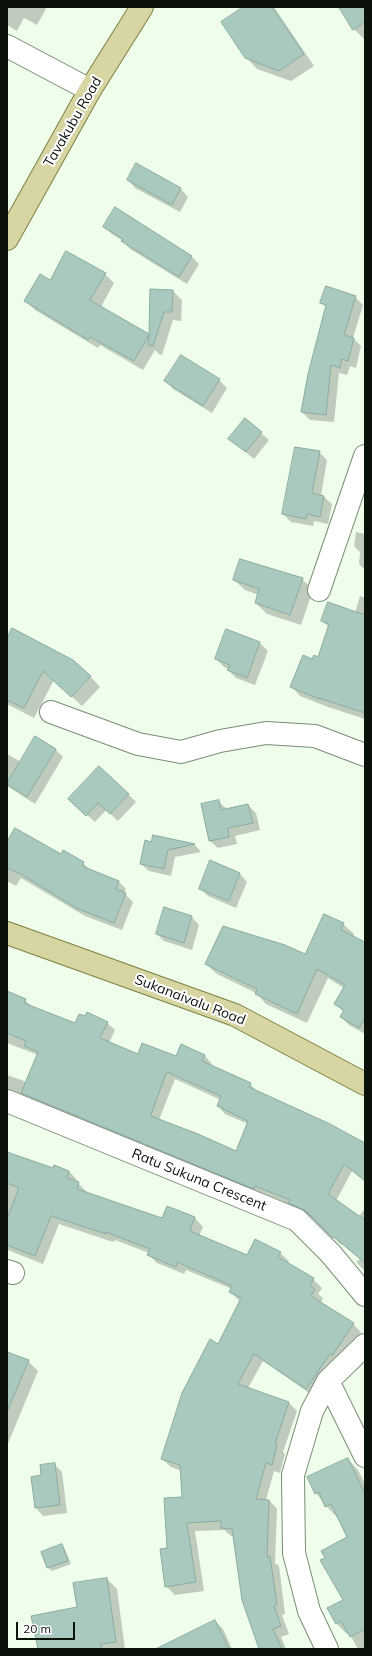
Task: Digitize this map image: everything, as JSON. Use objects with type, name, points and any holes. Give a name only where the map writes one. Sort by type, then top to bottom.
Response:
[{"type":"main road","name":"Tavakubu Road","points":[[7,239],[90,90],[142,7]]},
{"type":"main road","name":"Sukanaivalu Road","points":[[7,933],[235,1015],[365,1084]]},
{"type":"street","points":[[7,46],[90,90]]},
{"type":"street","points":[[319,590],[365,456]]},
{"type":"street","points":[[51,712],[138,744],[181,752],[220,740],[266,733],[315,736],[365,755]]},
{"type":"street","name":"Ratu Sukuna Crescent","points":[[7,1101],[297,1220],[331,1254],[365,1295]]},
{"type":"street","points":[[327,1649],[308,1611],[294,1553],[293,1475],[312,1411],[328,1381],[365,1345]]},
{"type":"street","points":[[328,1381],[365,1456]]},
{"type":"building","points":[[243,7],[272,7],[304,54],[279,71],[245,58],[221,22]]},
{"type":"building","points":[[339,7],[365,7],[365,22],[353,30]]},
{"type":"building","points":[[136,163],[181,188],[172,205],[127,180]]},
{"type":"building","points":[[115,207],[192,256],[179,277],[121,241],[123,239],[103,227]]},
{"type":"building","points":[[66,251],[106,273],[90,300],[149,334],[150,289],[173,290],[172,312],[164,312],[153,346],[148,345],[149,335],[134,361],[90,337],[88,340],[24,301],[40,274],[50,280]]},
{"type":"building","points":[[326,286],[356,296],[344,335],[354,338],[348,361],[342,359],[340,368],[331,365],[326,415],[301,412],[308,374],[326,305],[320,303]]},
{"type":"building","points":[[181,355],[220,379],[203,406],[164,381]]},
{"type":"building","points":[[245,418],[262,432],[246,452],[228,439]]},
{"type":"building","points":[[295,447],[320,451],[312,493],[324,496],[320,517],[307,514],[306,519],[282,514]]},
{"type":"building","points":[[240,559],[303,578],[290,615],[255,603],[259,589],[233,580]]},
{"type":"building","points":[[328,602],[365,615],[365,713],[319,699],[290,687],[303,655],[312,659],[314,655],[318,657],[329,624],[321,621]]},
{"type":"building","points":[[12,628],[73,660],[91,676],[71,697],[43,671],[24,708],[7,700],[7,639]]},
{"type":"building","points":[[226,629],[260,642],[247,678],[227,670],[230,665],[215,659]]},
{"type":"building","points":[[35,736],[56,749],[27,797],[7,784]]},
{"type":"building","points":[[99,766],[129,794],[110,814],[98,803],[86,816],[68,799]]},
{"type":"building","points":[[219,800],[221,810],[248,804],[253,823],[228,828],[229,837],[209,841],[201,804]]},
{"type":"building","points":[[15,828],[61,854],[63,850],[84,862],[82,866],[119,881],[116,889],[126,893],[114,923],[76,908],[21,874],[7,868],[7,842]]},
{"type":"building","points":[[153,835],[195,844],[168,850],[164,869],[140,864],[145,840],[151,842]]},
{"type":"building","points":[[210,860],[240,873],[229,901],[199,889]]},
{"type":"building","points":[[164,907],[192,916],[184,943],[156,934]]},
{"type":"building","points":[[324,914],[344,923],[341,930],[365,942],[365,1018],[359,1028],[340,1017],[344,1010],[334,1004],[345,985],[317,969],[297,1014],[255,994],[257,989],[205,964],[223,926],[285,945],[305,954]]},
{"type":"building","points":[[7,991],[26,999],[24,1003],[75,1023],[79,1014],[85,1016],[87,1012],[108,1022],[100,1038],[138,1054],[142,1043],[176,1056],[181,1044],[205,1055],[202,1061],[251,1083],[249,1087],[328,1123],[365,1143],[365,1181],[344,1164],[328,1194],[365,1220],[365,1263],[334,1237],[333,1238],[306,1211],[288,1203],[290,1200],[255,1186],[254,1189],[21,1093],[38,1052],[24,1046],[26,1041],[7,1033]],"holes":[[[167,1072],[221,1096],[217,1106],[248,1121],[236,1151],[198,1134],[151,1116]]]},
{"type":"building","points":[[7,1152],[53,1168],[54,1165],[69,1171],[67,1178],[79,1182],[77,1189],[162,1218],[167,1206],[195,1217],[190,1231],[247,1255],[255,1239],[281,1252],[278,1257],[314,1278],[310,1286],[315,1289],[311,1296],[354,1323],[332,1356],[330,1354],[306,1389],[254,1354],[238,1384],[289,1402],[275,1444],[277,1445],[272,1465],[266,1463],[256,1499],[269,1500],[267,1557],[270,1556],[277,1605],[274,1606],[281,1626],[273,1629],[282,1649],[259,1649],[242,1600],[232,1529],[221,1528],[221,1521],[187,1523],[196,1582],[165,1587],[160,1549],[167,1548],[164,1498],[182,1497],[180,1465],[161,1459],[182,1393],[210,1339],[218,1344],[241,1298],[229,1292],[232,1286],[177,1262],[176,1267],[147,1255],[150,1249],[106,1232],[106,1234],[51,1216],[35,1256],[7,1245],[7,1219],[19,1188],[7,1183]]},
{"type":"building","points":[[7,1352],[29,1360],[7,1412]]},
{"type":"building","points":[[348,1458],[365,1494],[365,1629],[350,1637],[341,1621],[336,1624],[327,1608],[343,1600],[320,1560],[325,1558],[321,1551],[347,1537],[331,1504],[325,1507],[319,1492],[315,1494],[307,1477]]},
{"type":"building","points":[[55,1463],[60,1505],[35,1508],[31,1477],[41,1475],[40,1465]]},
{"type":"building","points":[[62,1544],[68,1561],[47,1568],[41,1552]]},
{"type":"building","points":[[107,1578],[116,1642],[101,1644],[101,1649],[38,1649],[31,1616],[77,1607],[73,1583]]},
{"type":"building","points":[[215,1620],[229,1649],[156,1649]]}]
